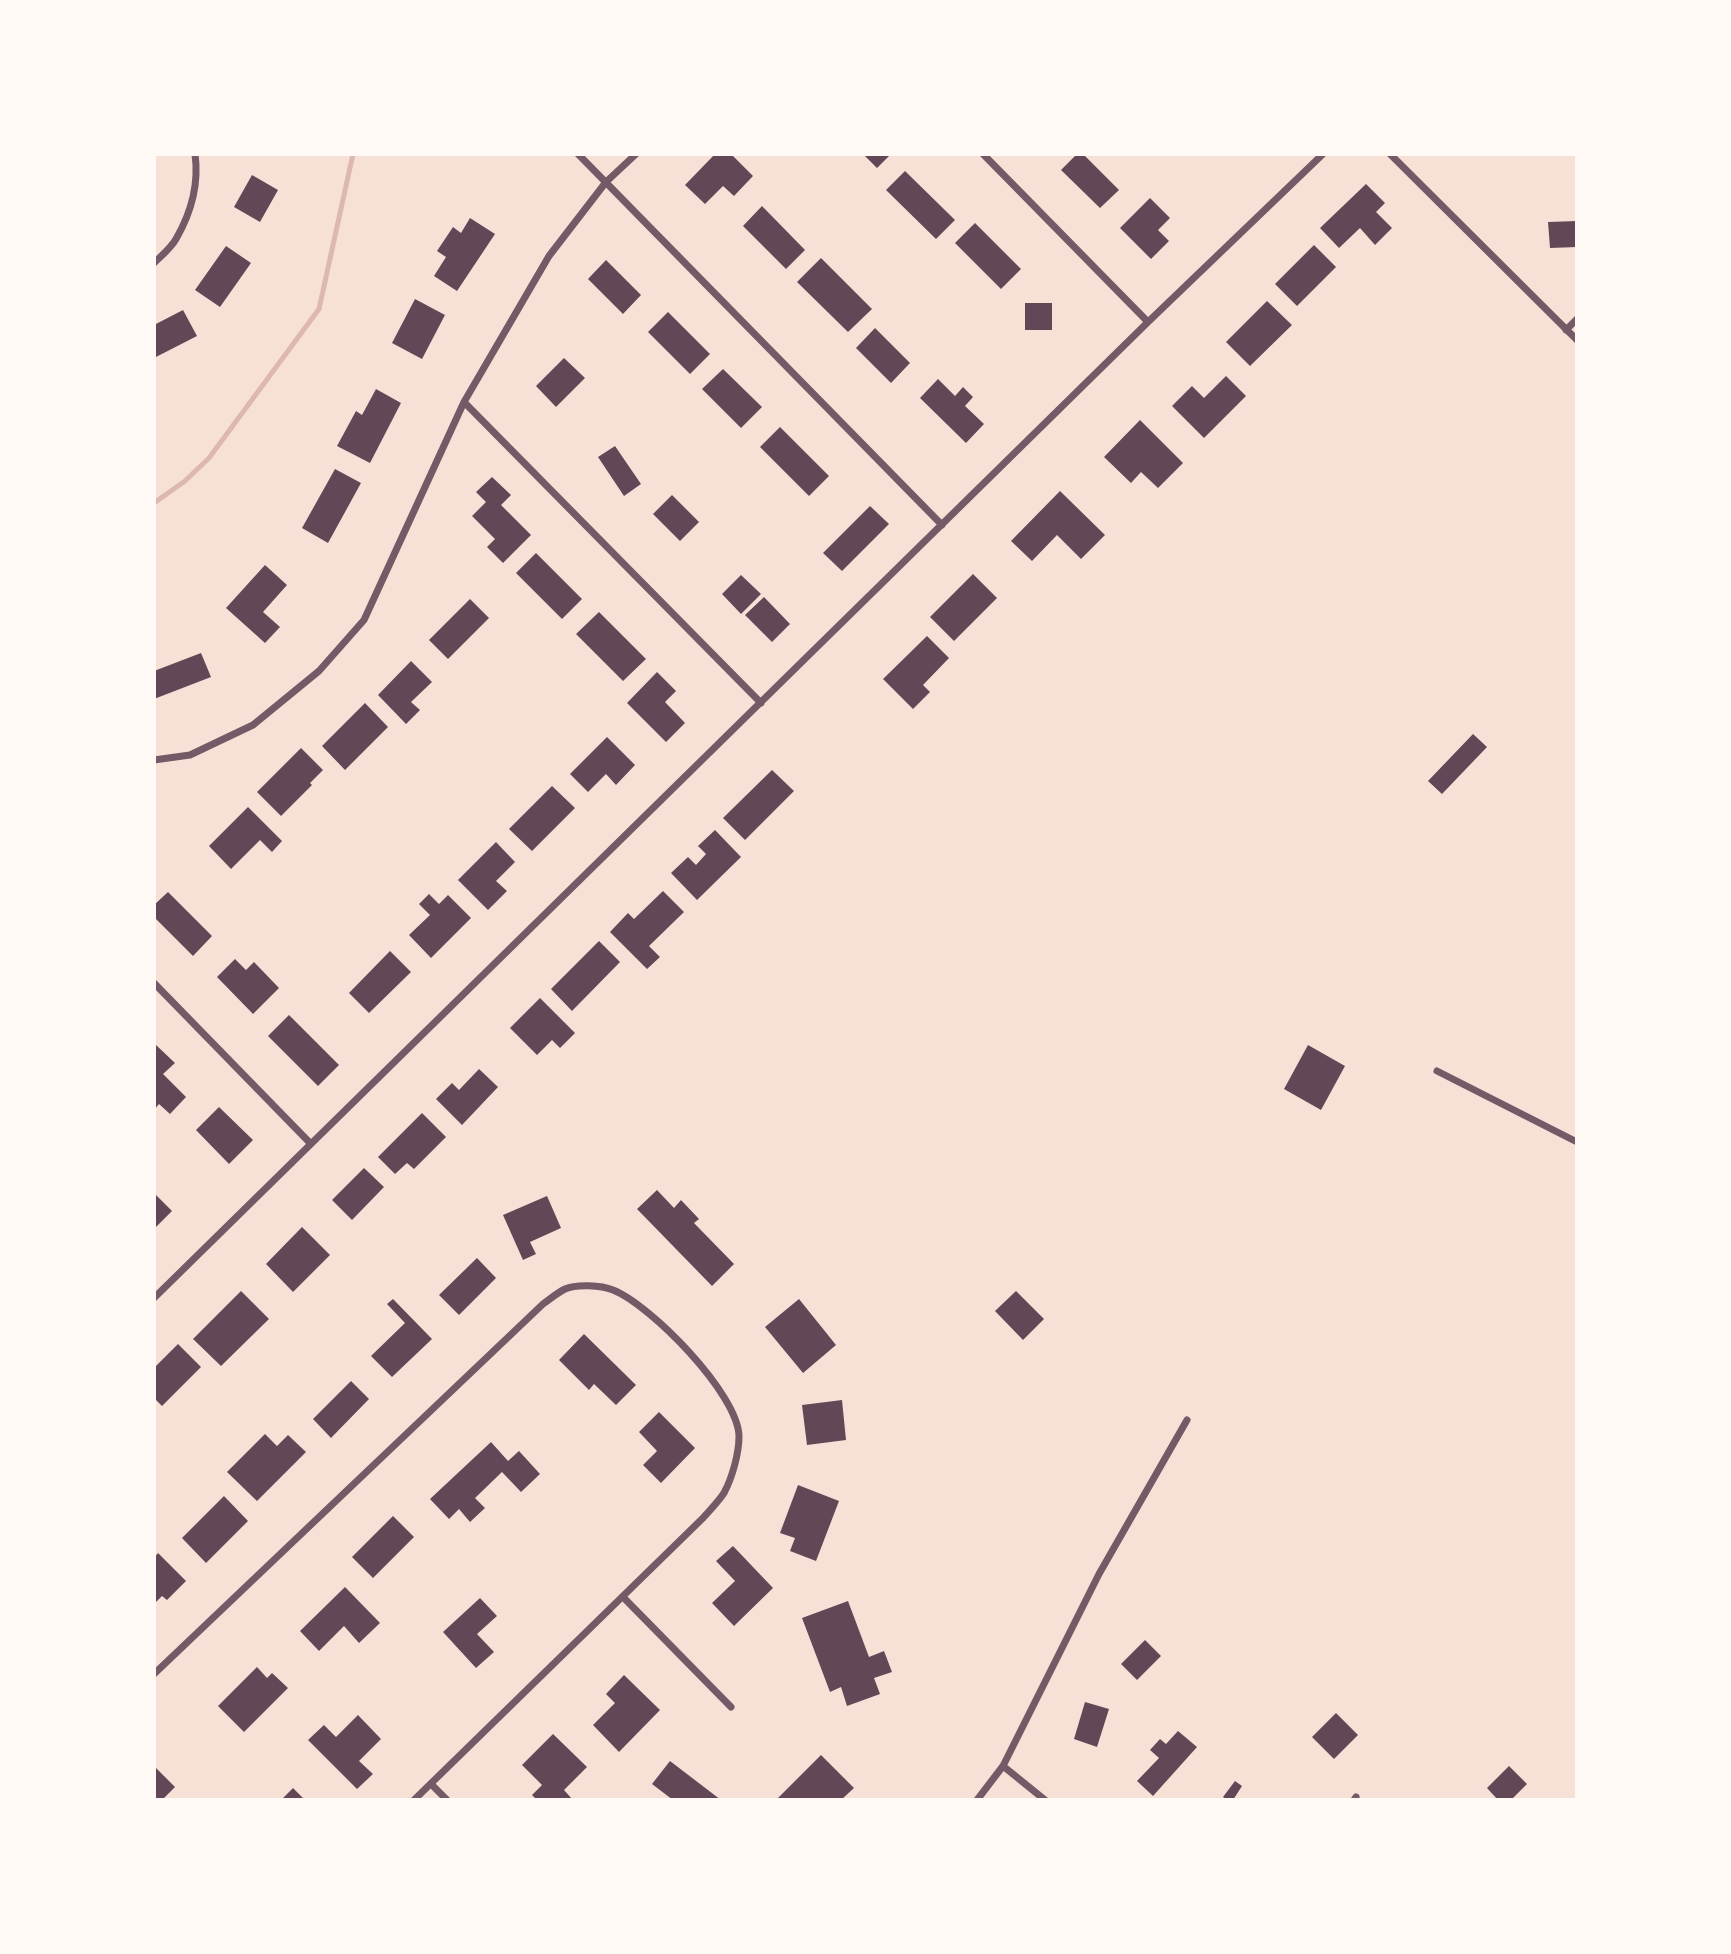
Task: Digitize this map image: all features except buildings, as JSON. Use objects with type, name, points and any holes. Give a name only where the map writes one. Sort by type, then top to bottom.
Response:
[{"type":"street","points":[[154,263],[175,241],[191,206],[198,172],[195,154]]},
{"type":"street","points":[[578,154],[942,525]]},
{"type":"street","points":[[154,760],[190,755],[253,725],[319,671],[364,620],[464,401],[549,256],[606,182],[636,154]]},
{"type":"street","points":[[983,154],[1148,323]]},
{"type":"street","points":[[154,1298],[1323,154]]},
{"type":"street","points":[[1390,154],[1577,340]]},
{"type":"street","points":[[1566,330],[1577,319]]},
{"type":"street","points":[[464,401],[761,703]]},
{"type":"street","points":[[154,983],[312,1144]]},
{"type":"street","points":[[1437,1070],[1577,1142]]},
{"type":"street","points":[[154,1674],[542,1304],[567,1288],[611,1289],[638,1304],[681,1344],[711,1378],[732,1409],[739,1435],[736,1461],[723,1493],[703,1518],[414,1800]]},
{"type":"street","points":[[977,1800],[1003,1766],[1099,1574],[1187,1420]]},
{"type":"street","points":[[623,1597],[731,1707]]},
{"type":"street","points":[[1003,1766],[1045,1800]]},
{"type":"street","points":[[431,1784],[447,1800]]},
{"type":"waterway","points":[[154,503],[185,481],[209,458],[319,309],[353,154]]}]
